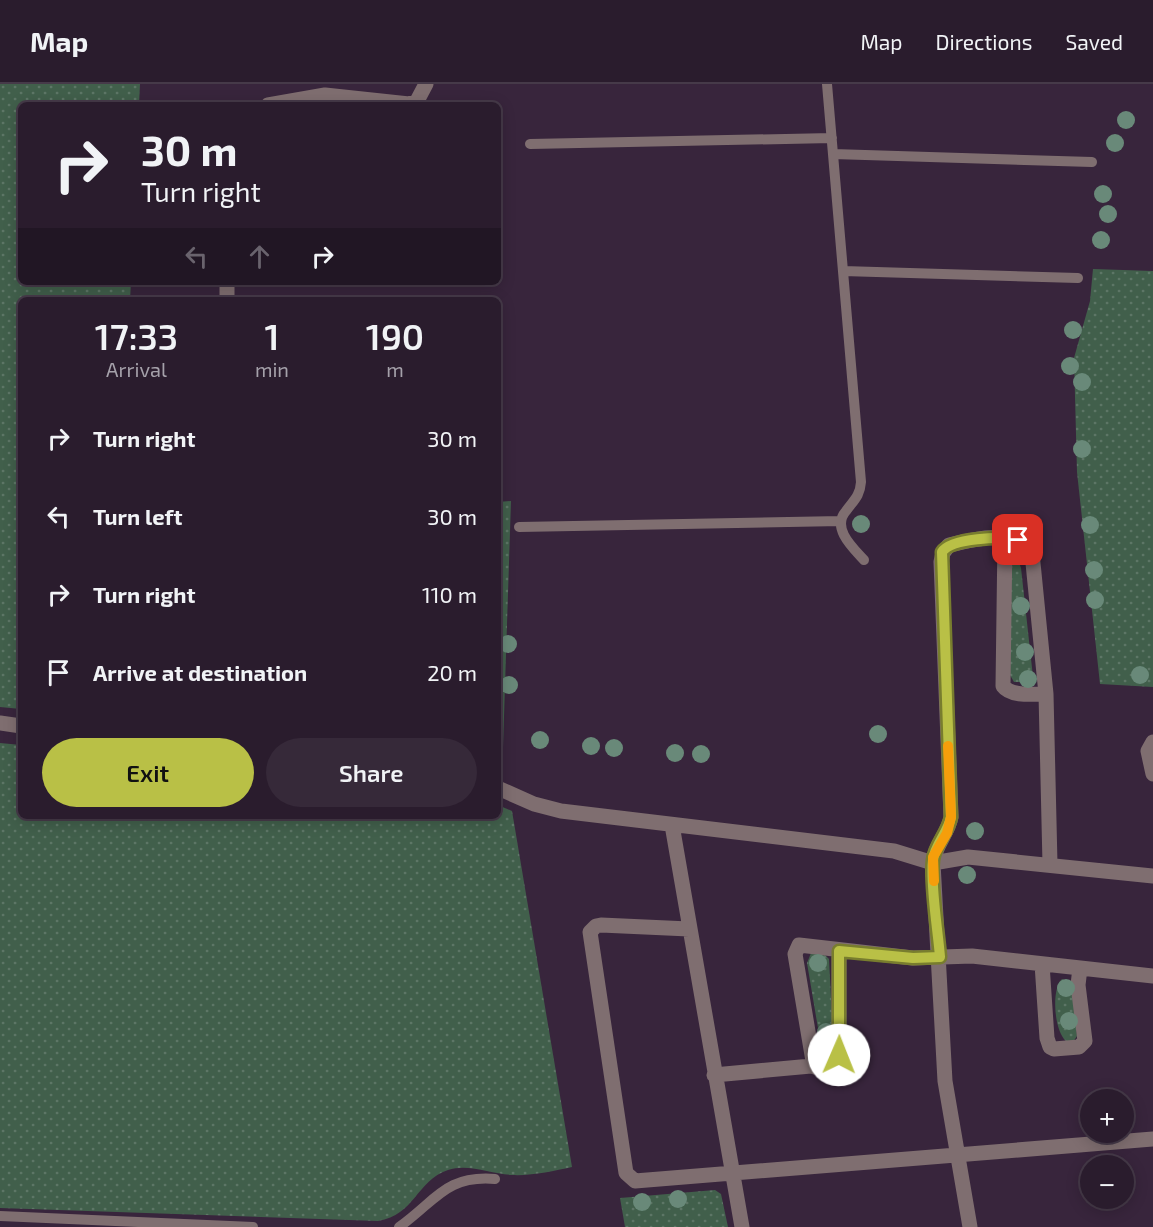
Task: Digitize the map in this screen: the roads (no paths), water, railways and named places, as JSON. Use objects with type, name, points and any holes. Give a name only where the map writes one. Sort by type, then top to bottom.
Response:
[{"type":"street","points":[[414,102],[426,84]]},
{"type":"street","points":[[285,102],[325,95],[390,102]]},
{"type":"street","points":[[1005,538],[1003,686],[1007,691],[1013,693],[1046,694]]},
{"type":"street","points":[[970,1227],[944,1072],[940,957],[933,863],[938,848],[947,833],[951,817],[942,552],[949,545],[1005,538],[1023,542],[1032,553],[1046,694],[1050,864]]},
{"type":"street","points":[[0,723],[18,726]]},
{"type":"street","points":[[1153,742],[1148,751],[1153,774]]},
{"type":"street","points":[[501,781],[534,804],[554,810],[902,852],[933,863],[968,857],[1153,876]]},
{"type":"street","points":[[501,789],[517,794]]},
{"type":"street","points":[[672,825],[742,1227]]},
{"type":"street","points":[[689,929],[601,925],[596,926],[590,932],[626,1173],[631,1179],[641,1182],[1153,1139]]},
{"type":"street","points":[[814,1067],[795,950],[803,944],[839,951],[913,958],[972,956],[1153,976]]},
{"type":"street","points":[[714,1075],[833,1064],[839,1055],[839,951]]},
{"type":"street","points":[[1042,964],[1047,1038],[1050,1047],[1054,1049],[1079,1047],[1085,1041],[1078,985],[1080,968]]},
{"type":"lane","points":[[827,84],[861,482],[858,498],[846,510],[841,521],[844,535],[864,560]]},
{"type":"lane","points":[[530,144],[832,138]]},
{"type":"lane","points":[[833,154],[1092,162]]},
{"type":"lane","points":[[843,271],[1078,278]]},
{"type":"lane","points":[[519,527],[841,521]]},
{"type":"lane","points":[[399,1227],[454,1183],[478,1178],[495,1179]]},
{"type":"lane","points":[[0,1216],[253,1227]]}]
